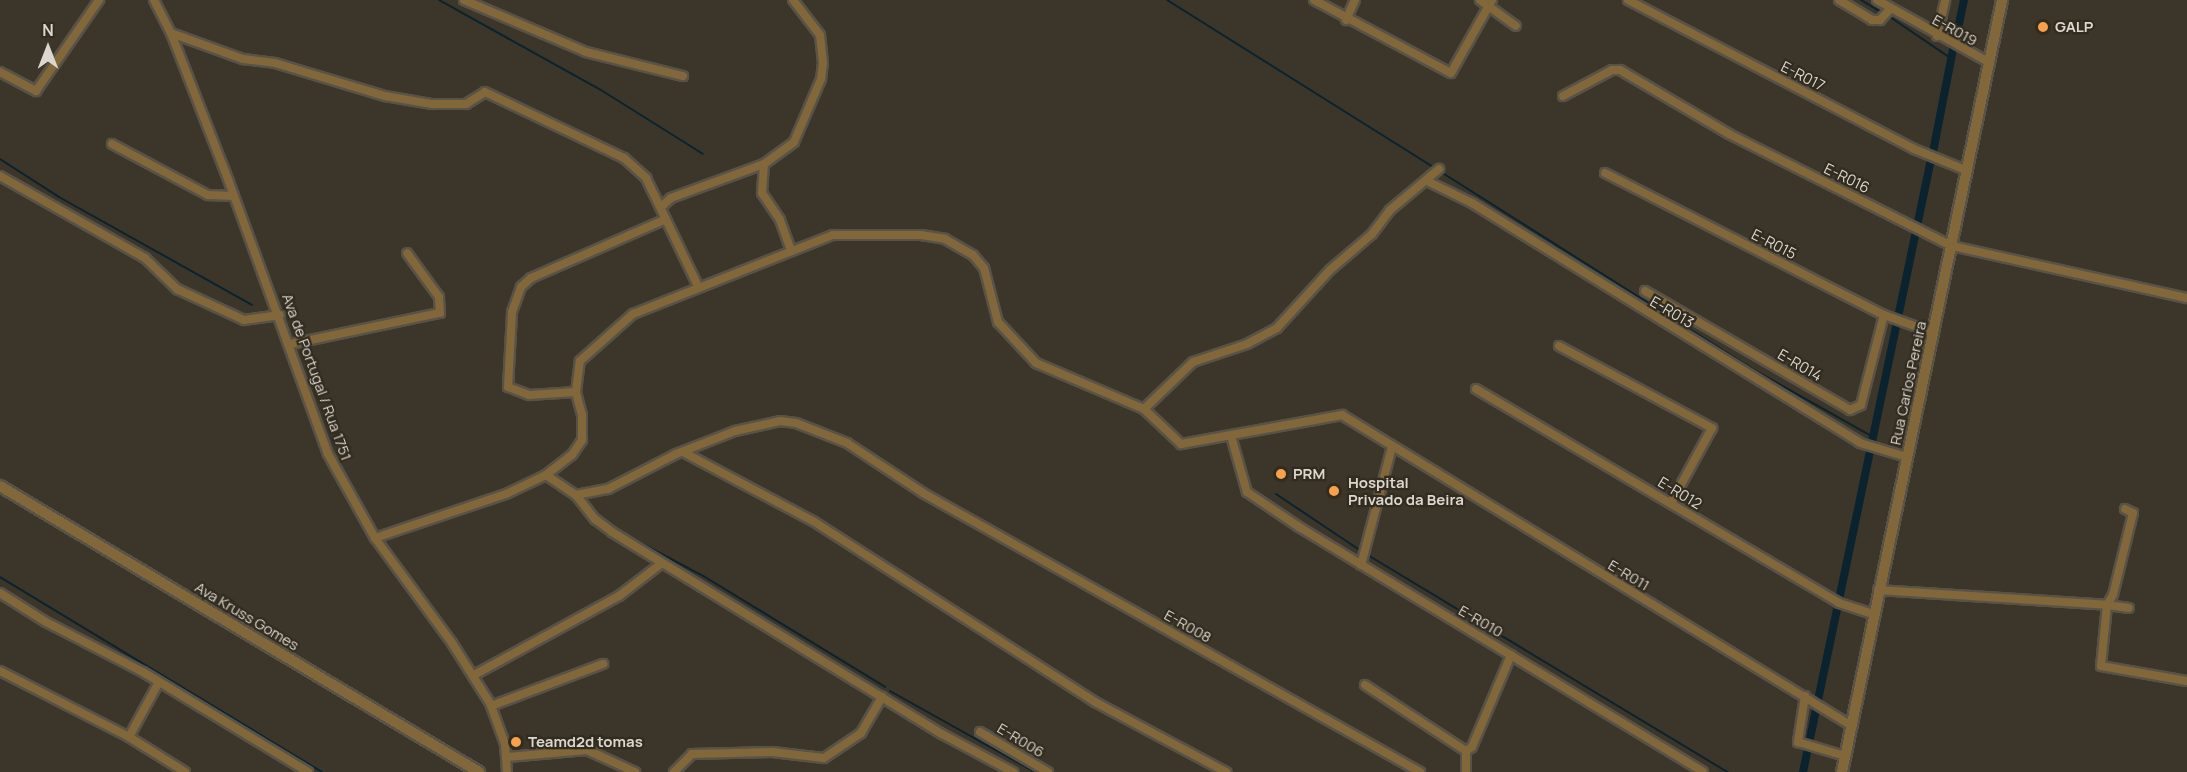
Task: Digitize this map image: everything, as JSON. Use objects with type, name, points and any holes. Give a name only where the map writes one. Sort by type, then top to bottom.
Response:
[{"type":"street","points":[[0,72],[36,91],[99,0]]},
{"type":"street","name":"Ava de Portugal / Rua 1751","points":[[154,0],[171,33],[280,315],[328,454],[375,538],[474,675],[491,706],[508,757],[507,772]]},
{"type":"street","points":[[464,0],[586,52],[683,76]]},
{"type":"street","points":[[661,207],[671,198],[764,164],[794,142],[821,79],[820,35],[793,0]]},
{"type":"street","points":[[1314,0],[1346,20],[1451,72],[1490,3]]},
{"type":"street","points":[[1346,20],[1355,0]]},
{"type":"street","points":[[1480,0],[1490,3],[1516,26]]},
{"type":"street","name":"E-R017","points":[[1628,0],[1914,149],[1968,171]]},
{"type":"street","points":[[1839,0],[1872,20],[1880,20],[1891,8]]},
{"type":"street","name":"E-R019","points":[[1877,0],[1937,36],[1990,63]]},
{"type":"street","points":[[1937,36],[1945,0]]},
{"type":"street","name":"Rua Carlos Pereira","points":[[1842,772],[2002,0]]},
{"type":"street","points":[[171,33],[209,49],[275,63],[385,96],[432,104],[466,104],[484,92],[624,158],[645,176],[699,286]]},
{"type":"street","name":"E-R016","points":[[1563,96],[1612,70],[1620,70],[1729,134],[1952,246],[2187,298]]},
{"type":"street","points":[[112,144],[208,195],[234,196]]},
{"type":"street","points":[[764,164],[762,193],[780,220],[791,251]]},
{"type":"street","points":[[375,538],[506,494],[546,475],[572,455],[582,440],[576,392],[580,361],[594,345],[633,314],[791,251],[844,233],[945,239],[973,255],[984,268],[998,322],[1036,363],[1144,409],[1193,362],[1247,344],[1277,328],[1330,270],[1372,234],[1389,210],[1439,169]]},
{"type":"street","name":"E-R015","points":[[1605,172],[1884,315],[1934,333]]},
{"type":"street","points":[[0,176],[145,258],[177,289],[244,320],[280,315]]},
{"type":"street","name":"E-R013","points":[[1427,181],[1472,203],[1860,443],[1907,457]]},
{"type":"street","points":[[654,196],[671,198]]},
{"type":"street","points":[[576,392],[529,395],[508,387],[512,312],[521,287],[531,278],[666,219]]},
{"type":"street","points":[[291,344],[440,313],[439,297],[407,253]]},
{"type":"street","name":"E-R014","points":[[1645,291],[1850,410],[1861,405],[1884,315]]},
{"type":"street","points":[[1559,346],[1712,428],[1671,503]]},
{"type":"street","name":"E-R012","points":[[1476,389],[1839,603],[1873,614]]},
{"type":"street","name":"E-R011","points":[[1144,409],[1181,444],[1342,415],[1852,726]]},
{"type":"street","name":"E-R008","points":[[576,495],[608,489],[683,452],[759,424],[796,423],[847,443],[942,504],[1420,772]]},
{"type":"street","name":"E-R010","points":[[1231,436],[1247,492],[1361,565],[1703,772]]},
{"type":"street","points":[[1361,565],[1392,447]]},
{"type":"street","points":[[683,452],[813,521],[1095,702],[1226,772]]},
{"type":"street","points":[[546,475],[576,495],[595,519],[662,563],[840,668],[882,697],[1013,772]]},
{"type":"street","name":"Ava Kruss Gomes","points":[[0,486],[479,772]]},
{"type":"street","points":[[2125,510],[2133,513],[2113,595],[2107,605],[2101,666],[2187,681]]},
{"type":"street","points":[[474,675],[620,596],[662,563]]},
{"type":"street","points":[[1878,590],[2129,608]]},
{"type":"street","points":[[0,593],[159,682],[308,772]]},
{"type":"street","points":[[1466,751],[1472,747],[1511,654]]},
{"type":"street","points":[[491,706],[603,664]]},
{"type":"street","points":[[0,671],[129,737],[183,772]]},
{"type":"street","points":[[129,737],[159,682]]},
{"type":"street","points":[[1365,685],[1466,751]]},
{"type":"street","points":[[1804,696],[1798,742],[1845,756]]},
{"type":"street","points":[[674,772],[692,754],[772,752],[824,758],[861,733],[882,697]]},
{"type":"street","name":"E-R006","points":[[980,732],[1048,772]]},
{"type":"street","points":[[508,757],[587,750],[635,772]]},
{"type":"street","points":[[1466,751],[1466,772]]},
{"type":"waterway","points":[[439,0],[601,90],[703,154]]},
{"type":"waterway","points":[[1167,0],[1436,169]]},
{"type":"waterway","points":[[1861,0],[1881,12]]},
{"type":"waterway","points":[[1955,42],[1964,0]]},
{"type":"waterway","points":[[1890,17],[1949,57]]},
{"type":"waterway","points":[[1933,152],[1953,49]]},
{"type":"waterway","points":[[0,159],[59,197],[252,305]]},
{"type":"waterway","points":[[1803,772],[1930,164]]},
{"type":"waterway","points":[[1441,172],[1751,368],[1873,437]]},
{"type":"waterway","points":[[1276,494],[1361,551]]},
{"type":"waterway","points":[[620,532],[705,577],[885,687]]},
{"type":"waterway","points":[[1366,554],[1728,772]]},
{"type":"waterway","points":[[0,577],[322,772]]},
{"type":"waterway","points":[[890,691],[1035,772]]},
{"type":"place","name":"GALP","points":[[2043,27]]},
{"type":"place","name":"PRM","points":[[1281,474]]},
{"type":"place","name":"Hospital Privado da Beira","points":[[1334,491]]},
{"type":"place","name":"Teamd2d tomas","points":[[516,742]]}]
